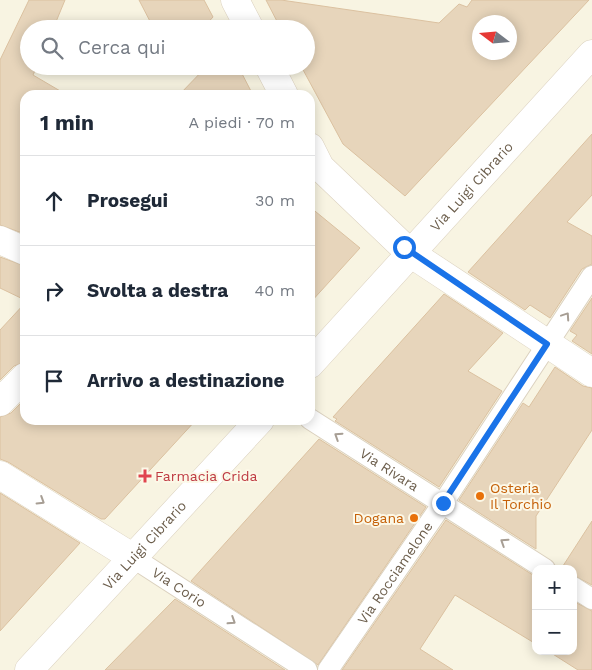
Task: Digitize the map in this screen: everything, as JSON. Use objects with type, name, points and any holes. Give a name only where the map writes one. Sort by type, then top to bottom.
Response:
[{"type":"street","points":[[235,0],[245,20]]},
{"type":"street","name":"Via Luigi Cibrario","points":[[315,358],[590,58]]},
{"type":"street","points":[[274,75],[281,90]]},
{"type":"street","points":[[315,164],[410,253],[592,373]]},
{"type":"street","points":[[0,240],[20,249]]},
{"type":"street","name":"Via Rocciamelone","points":[[328,670],[443,503],[592,276]]},
{"type":"street","points":[[0,402],[20,382]]},
{"type":"street","name":"Via Rivara","points":[[315,422],[539,565]]},
{"type":"street","name":"Via Luigi Cibrario","points":[[29,670],[255,425]]},
{"type":"street","name":"Via Corio","points":[[0,475],[132,557],[307,670]]},
{"type":"street","points":[[577,590],[592,599]]},
{"type":"building","points":[[29,0],[65,0],[57,20],[20,20],[20,75],[33,75],[58,90],[20,90],[20,232],[0,225],[0,60]]},
{"type":"building","points":[[139,0],[204,0],[213,17],[210,20],[149,20]]},
{"type":"building","points":[[266,0],[281,0],[439,23],[459,4],[467,7],[472,0],[589,0],[405,196],[343,144],[306,75],[315,75],[315,20],[276,20]]},
{"type":"building","points":[[198,75],[243,75],[250,90],[184,90]]},
{"type":"building","points":[[592,134],[592,195],[567,222],[592,236],[592,264],[582,269],[550,318],[530,305],[525,310],[468,272]]},
{"type":"building","points":[[315,211],[360,248],[315,298]]},
{"type":"building","points":[[0,257],[20,264],[20,298],[0,288]]},
{"type":"building","points":[[444,294],[503,333],[468,371],[502,391],[439,487],[335,421],[337,419],[333,417]]},
{"type":"building","points":[[592,298],[592,354],[572,341],[577,335],[570,331]]},
{"type":"building","points":[[20,308],[20,364],[14,366],[0,380],[0,330]]},
{"type":"building","points":[[555,367],[583,386],[592,388],[592,430],[536,516],[536,549],[459,500],[523,403],[529,407]]},
{"type":"building","points":[[20,404],[20,425],[191,425],[105,519],[101,519],[8,462],[0,459],[0,417],[11,413]]},
{"type":"building","points":[[319,439],[426,507],[318,665],[191,581]]},
{"type":"building","points":[[0,493],[80,543],[0,631]]},
{"type":"building","points":[[446,520],[532,574],[532,642],[455,595],[420,649],[453,670],[342,670]]},
{"type":"building","points":[[592,521],[592,585],[577,577],[577,565],[564,565]]},
{"type":"building","points":[[175,599],[285,670],[105,670]]},
{"type":"building","points":[[577,603],[592,611],[592,670],[578,670],[554,655],[577,655]]},
{"type":"place","name":"Farmacia Crida","points":[[145,476]]},
{"type":"place","name":"Osteria Il Torchio","points":[[480,496]]},
{"type":"place","name":"Dogana","points":[[414,518]]},
{"type":"route","points":[[404,247],[417,258],[547,344],[443,503]]}]
